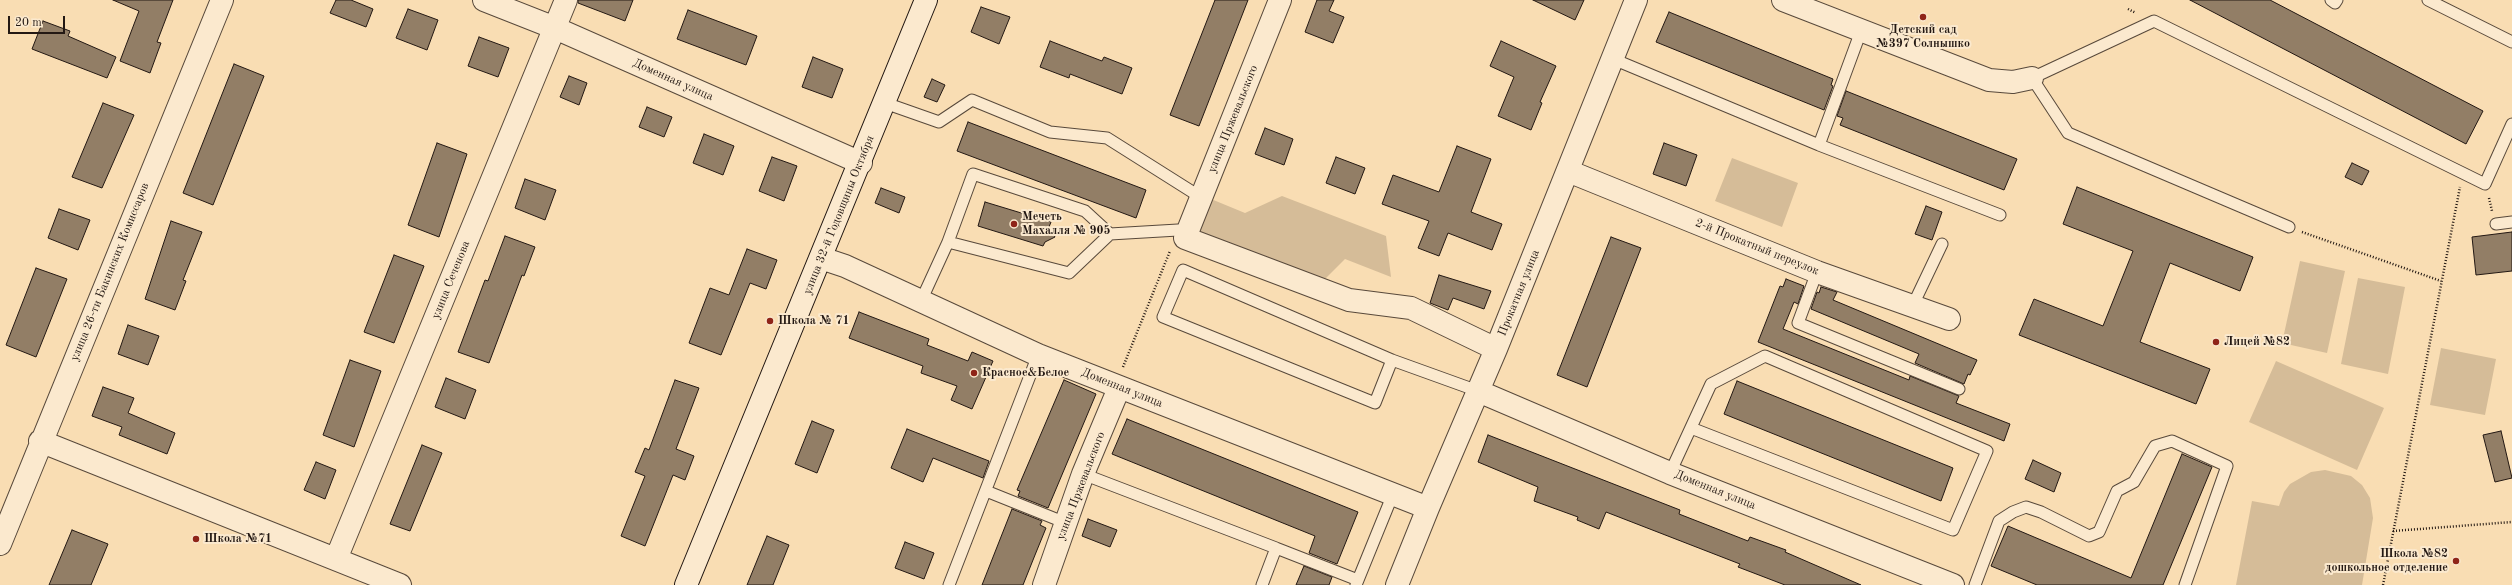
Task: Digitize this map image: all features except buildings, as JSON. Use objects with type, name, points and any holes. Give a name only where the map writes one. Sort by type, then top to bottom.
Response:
[{"type":"street","name":"улица 26-ти Бакинских Комиссаров","points":[[0,544],[40,441],[222,0]]},
{"type":"street","name":"Доменная улица","points":[[484,0],[554,28],[861,163]]},
{"type":"street","name":"улица Сеченова","points":[[336,559],[566,0]]},
{"type":"street","name":"улица 32-й Годовщины Октября","points":[[686,585],[861,163],[926,0]]},
{"type":"street","name":"улица Пржевальского","points":[[1182,234],[1202,198],[1280,0]]},
{"type":"street","name":"Прокатная улица","points":[[1398,585],[1428,508],[1496,349],[1636,0]]},
{"type":"street","points":[[1783,0],[1989,80],[2013,82],[2032,78]]},
{"type":"street","name":"2-й Прокатный переулок","points":[[1568,171],[1817,272],[1949,319]]},
{"type":"street","points":[[1182,234],[1348,300],[1411,308],[1496,349]]},
{"type":"street","name":"Доменная улица","points":[[821,258],[845,266],[1038,355],[1428,508]]},
{"type":"street","name":"улица Пржевальского","points":[[1044,585],[1083,474],[1117,387]]},
{"type":"street","name":"Доменная улица","points":[[1478,391],[1670,473],[1954,585]]},
{"type":"street","points":[[40,441],[400,585]]},
{"type":"lane","points":[[2330,0],[2336,3],[2337,0]]},
{"type":"lane","points":[[2428,0],[2512,42]]},
{"type":"lane","points":[[2289,227],[2068,133],[2032,78],[2154,21],[2485,184],[2512,124]]},
{"type":"lane","points":[[1819,145],[1861,31]]},
{"type":"lane","points":[[1613,59],[1819,145],[2000,215]]},
{"type":"lane","points":[[885,103],[939,122],[972,100],[1050,132],[1107,138],[1202,198]]},
{"type":"lane","points":[[921,301],[948,242],[973,174],[1085,211],[1110,234],[1182,234]]},
{"type":"lane","points":[[2496,224],[2512,222]]},
{"type":"lane","points":[[948,242],[1069,273],[1110,234]]},
{"type":"lane","points":[[1913,305],[1942,244]]},
{"type":"lane","points":[[1392,360],[1375,403],[1163,317],[1183,270],[1392,360],[1478,391]]},
{"type":"lane","points":[[1817,272],[1798,323],[1959,389]]},
{"type":"lane","points":[[949,585],[1038,355]]},
{"type":"lane","points":[[1670,473],[1711,384],[1765,356],[1987,451],[1953,530],[1691,428]]},
{"type":"lane","points":[[1975,585],[1999,521],[2013,512],[2026,507],[2041,512],[2089,536],[2100,532],[2117,491],[2134,482],[2155,446],[2172,441],[2227,466],[2186,585]]},
{"type":"lane","points":[[1083,474],[1276,548],[1357,582],[1394,494]]},
{"type":"lane","points":[[986,491],[1066,523]]},
{"type":"lane","points":[[1262,585],[1276,548]]},
{"type":"path","points":[[2383,585],[2462,173]]},
{"type":"path","points":[[2485,184],[2496,224]]},
{"type":"path","points":[[2289,227],[2441,281]]},
{"type":"path","points":[[1117,387],[1182,234]]},
{"type":"path","points":[[2394,531],[2512,522]]},
{"type":"shaded area","points":[[1732,158],[1798,183],[1782,227],[1715,201]]},
{"type":"shaded area","points":[[1282,196],[1386,236],[1391,277],[1345,259],[1322,282],[1199,233],[1211,199],[1245,213]]},
{"type":"shaded area","points":[[2300,261],[2345,271],[2327,353],[2282,343]]},
{"type":"shaded area","points":[[2358,278],[2405,287],[2388,374],[2341,364]]},
{"type":"shaded area","points":[[2441,348],[2496,359],[2485,415],[2430,405]]},
{"type":"shaded area","points":[[2276,361],[2384,408],[2357,470],[2249,422]]},
{"type":"shaded area","points":[[2325,470],[2351,476],[2362,485],[2370,498],[2373,518],[2362,585],[2236,585],[2252,501],[2279,506],[2284,492],[2290,484],[2311,472]]},
{"type":"place","name":"Детский сад №397 Солнышко","points":[[1923,17]]},
{"type":"place","name":"Мечеть Махалля № 905","points":[[1014,224]]},
{"type":"place","name":"Школа № 71","points":[[770,321]]},
{"type":"place","name":"Лицей №82","points":[[2216,342]]},
{"type":"place","name":"Красное&Белое","points":[[974,373]]},
{"type":"place","name":"Школа №71","points":[[196,539]]},
{"type":"place","name":"Школа №82 дошкольное отделение","points":[[2456,561]]}]
